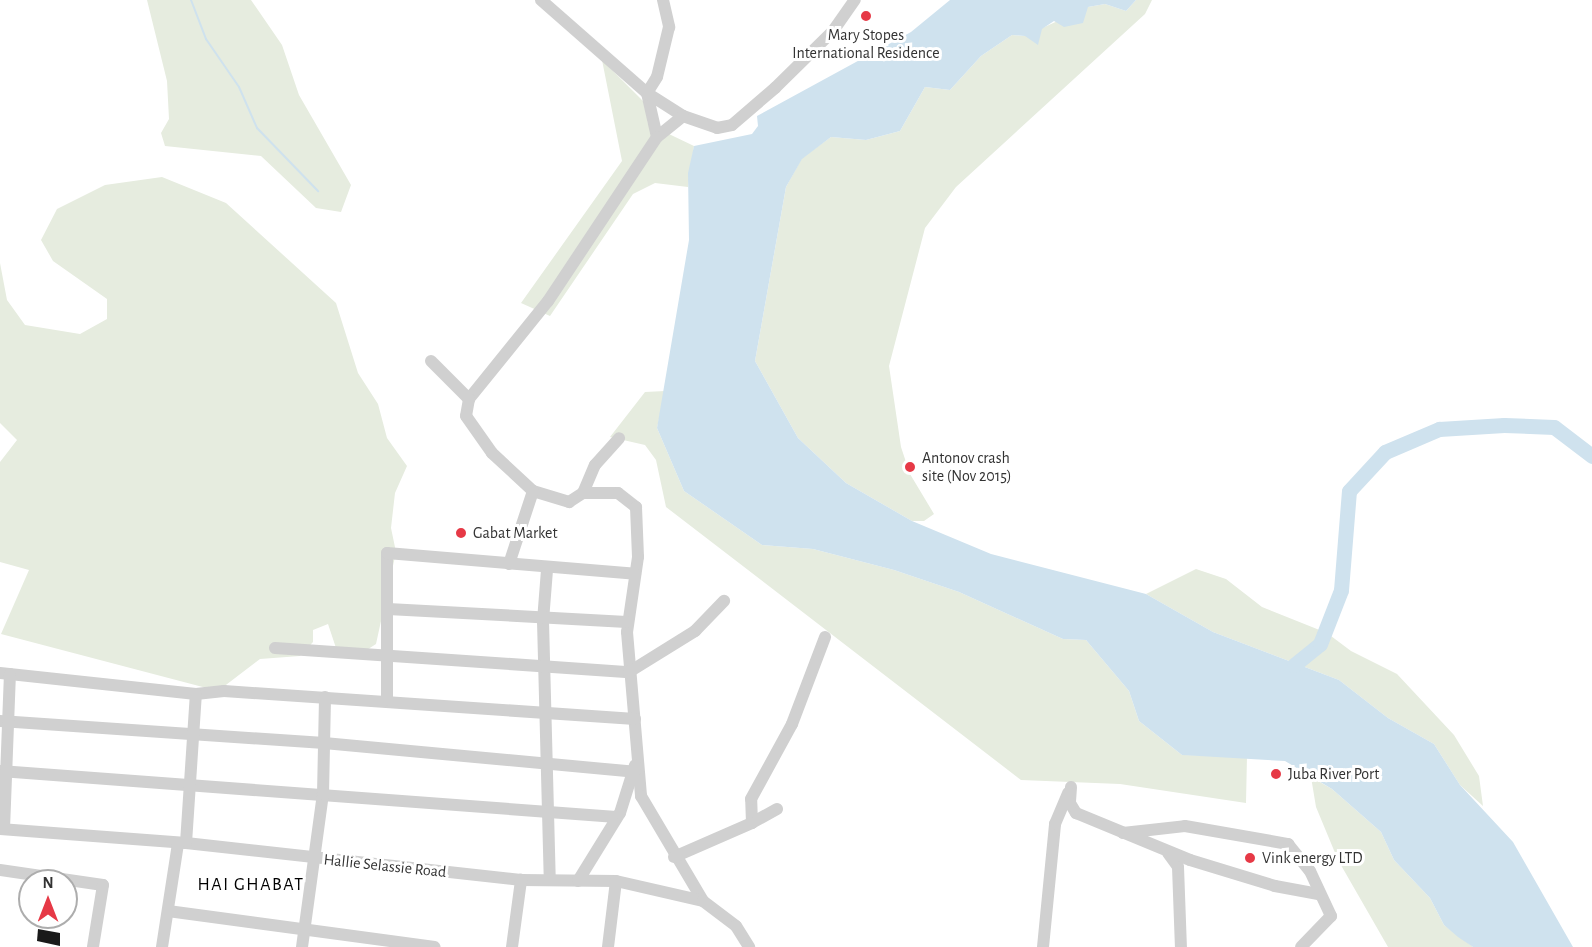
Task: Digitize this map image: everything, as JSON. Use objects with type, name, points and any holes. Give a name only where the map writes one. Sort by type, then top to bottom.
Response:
[{"type":"street","points":[[541,0],[647,93],[683,116],[712,128],[732,125],[833,31],[855,0]]},
{"type":"street","points":[[657,137],[647,93],[657,76],[669,27],[663,0]]},
{"type":"street","points":[[683,116],[657,137],[548,301],[470,399],[469,425],[533,491],[569,502],[583,493],[618,493],[631,499],[639,518],[635,574],[627,622],[629,672],[641,796],[674,857],[703,901]]},
{"type":"street","points":[[431,361],[470,399]]},
{"type":"street","points":[[583,493],[595,465],[619,438]]},
{"type":"street","points":[[509,564],[533,491]]},
{"type":"street","points":[[387,700],[387,553],[509,564],[547,570],[635,574]]},
{"type":"street","points":[[547,570],[543,621],[544,666],[549,714],[550,880]]},
{"type":"street","points":[[275,648],[629,672],[695,631],[724,602]]},
{"type":"street","points":[[388,609],[543,621],[627,622]]},
{"type":"street","points":[[752,823],[751,799],[792,724],[825,637]]},
{"type":"street","points":[[2,829],[5,673],[196,694],[224,691],[387,700],[635,719]]},
{"type":"street","points":[[162,947],[192,784],[196,694]]},
{"type":"street","points":[[302,947],[323,795],[325,697]]},
{"type":"street","points":[[4,722],[324,743],[549,762],[635,772]]},
{"type":"street","points":[[578,881],[616,817],[635,772],[637,743]]},
{"type":"street","points":[[3,772],[192,784],[616,817]]},
{"type":"street","points":[[1042,947],[1055,824],[1071,787],[1072,809],[1123,833],[1166,850],[1275,886],[1318,894]]},
{"type":"street","points":[[674,857],[752,823],[777,809]]},
{"type":"street","points":[[1123,833],[1185,826],[1288,844],[1310,871],[1318,894],[1331,919],[1301,947]]},
{"type":"street","name":"Hallie Selassie Road","points":[[2,829],[182,844],[521,880],[615,881],[703,901],[736,926],[749,947]]},
{"type":"street","points":[[1166,850],[1178,867],[1181,947]]},
{"type":"street","points":[[0,870],[103,885],[93,947]]},
{"type":"street","points":[[512,947],[521,880]]},
{"type":"street","points":[[608,947],[615,881]]},
{"type":"street","points":[[168,911],[306,926],[435,947]]},
{"type":"shaded area","points":[[147,0],[251,0],[282,45],[299,95],[351,185],[341,212],[316,208],[261,156],[165,146],[161,133],[169,119],[167,81]]},
{"type":"shaded area","points":[[1136,0],[1152,0],[1145,14],[956,187],[925,228],[889,366],[901,447],[910,474],[934,514],[924,521],[912,521],[846,483],[798,438],[755,361],[786,187],[802,158],[831,137],[866,140],[900,131],[925,87],[950,90],[981,56],[1012,35],[1025,36],[1088,7],[1105,4],[1126,11]]},
{"type":"shaded area","points":[[602,60],[646,104],[648,124],[694,146],[688,187],[655,183],[633,194],[550,316],[521,303],[622,161]]},
{"type":"shaded area","points":[[162,177],[226,203],[336,303],[358,373],[378,404],[387,438],[407,466],[395,493],[391,528],[396,552],[376,644],[359,655],[338,654],[328,624],[313,630],[313,642],[300,656],[260,659],[218,691],[1,634],[29,570],[0,562],[0,462],[17,440],[0,423],[0,263],[7,300],[25,325],[80,334],[107,319],[107,299],[53,261],[41,240],[57,209],[105,185]]},
{"type":"shaded area","points":[[665,391],[657,428],[684,491],[762,545],[813,549],[894,570],[959,592],[1063,639],[1086,640],[1129,691],[1139,721],[1182,755],[1247,756],[1246,803],[1120,784],[1021,780],[666,507],[656,460],[645,445],[610,437],[645,392]]},
{"type":"shaded area","points":[[1196,569],[1226,579],[1262,607],[1327,633],[1351,651],[1397,674],[1454,735],[1479,776],[1483,806],[1460,785],[1434,744],[1388,718],[1339,680],[1213,632],[1146,594]]},
{"type":"shaded area","points":[[1311,777],[1332,789],[1381,832],[1394,860],[1430,898],[1444,925],[1473,947],[1388,947],[1338,860],[1316,807]]},
{"type":"water","points":[[950,0],[1136,0],[1126,11],[1105,4],[1088,7],[1083,23],[1064,27],[1054,21],[1042,29],[1038,45],[1025,36],[1012,35],[981,56],[950,90],[925,87],[900,131],[866,140],[831,137],[802,159],[786,187],[755,361],[798,438],[846,483],[912,521],[991,554],[1146,594],[1213,632],[1339,680],[1388,718],[1434,744],[1460,785],[1513,842],[1573,947],[1473,947],[1444,925],[1430,898],[1394,860],[1381,832],[1332,789],[1285,761],[1182,755],[1139,721],[1129,691],[1086,640],[1063,639],[959,592],[894,570],[813,549],[762,545],[684,491],[657,428],[689,240],[688,173],[694,146],[752,134],[758,126],[757,116],[911,32]]},
{"type":"building","points":[[38,929],[60,933],[60,946],[37,941]]},
{"type":"waterway","points":[[191,0],[206,39],[239,87],[257,128],[318,191]]},
{"type":"waterway","points":[[1294,665],[1320,644],[1341,590],[1349,491],[1385,452],[1439,429],[1504,425],[1554,427],[1592,456]]},
{"type":"place","name":"Mary Stopes International Residence","points":[[866,16]]},
{"type":"place","name":"Antonov crash site (Nov 2015)","points":[[910,467]]},
{"type":"place","name":"Gabat Market","points":[[461,533]]},
{"type":"place","name":"Juba River Port","points":[[1276,774]]},
{"type":"place","name":"Vink energy LTD","points":[[1250,858]]},
{"type":"district","name":"HAI GHABAT","points":[[251,885]]}]
